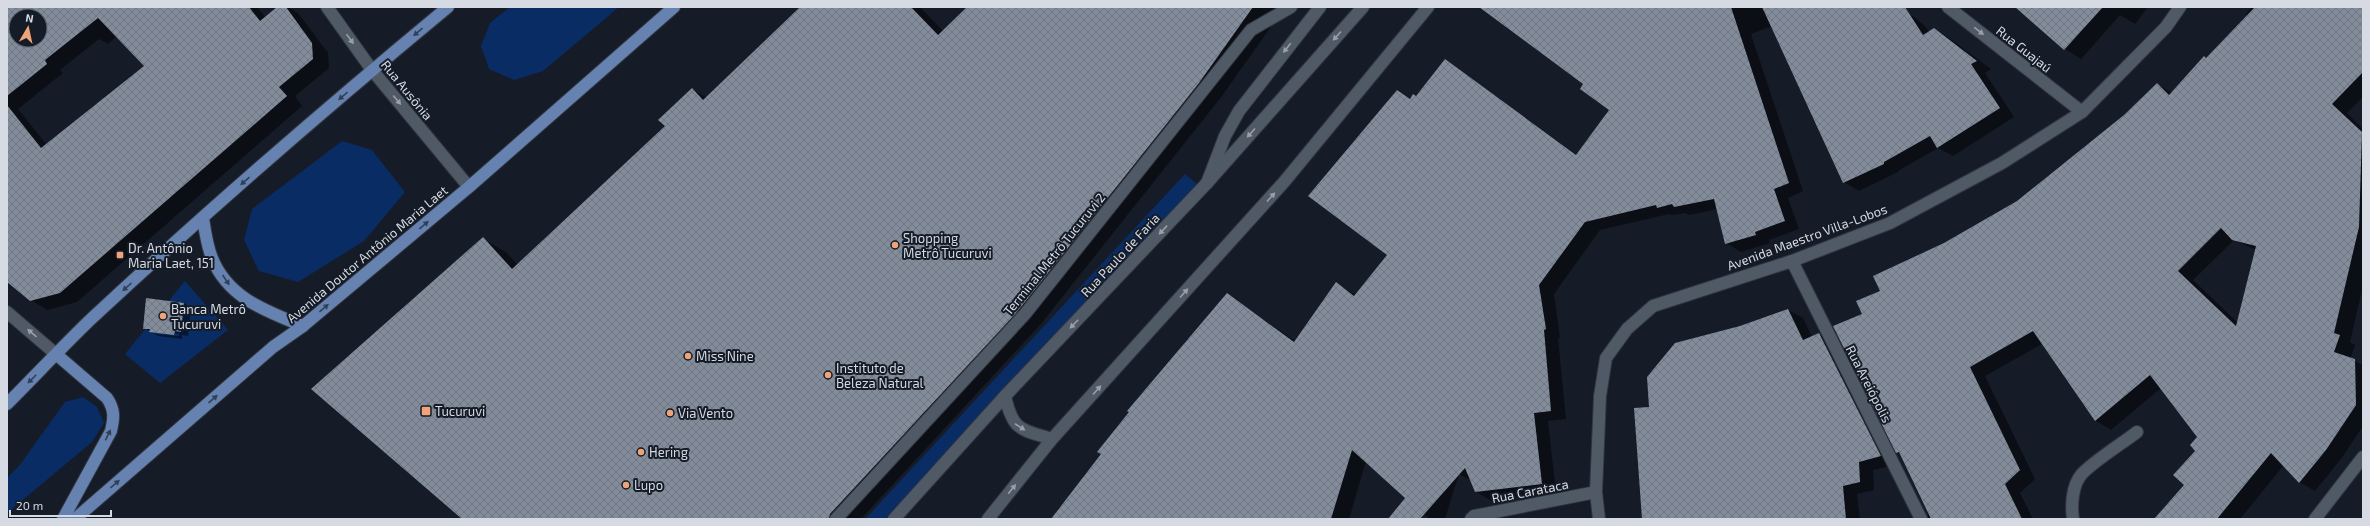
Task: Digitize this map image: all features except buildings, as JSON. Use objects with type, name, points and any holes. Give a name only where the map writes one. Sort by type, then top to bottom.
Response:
[{"type":"main road","points":[[7,404],[89,321],[203,218],[372,70],[448,7]]},
{"type":"main road","name":"Avenida Doutor Antônio Maria Laet","points":[[75,519],[273,347],[303,326],[469,187],[674,7]]},
{"type":"main road","points":[[203,218],[212,258],[228,285],[257,308],[303,326]]},
{"type":"main road","points":[[57,355],[108,398],[112,406],[114,417],[111,431],[64,519]]},
{"type":"street","name":"Rua Ausônia","points":[[327,7],[372,70],[469,187]]},
{"type":"street","name":"Terminal Metrô Tucuruvi 2","points":[[836,519],[1025,314],[1251,30],[1291,7]]},
{"type":"street","points":[[1207,183],[1225,136],[1239,111],[1261,80],[1320,7]]},
{"type":"street","name":"Rua Paulo de Faria","points":[[894,519],[1006,396],[1207,183],[1363,7]]},
{"type":"street","points":[[988,519],[1052,440],[1284,182],[1428,7]]},
{"type":"street","name":"Rua Guajaú","points":[[1948,7],[2082,112]]},
{"type":"street","name":"Avenida Maestro Villa-Lobos","points":[[1599,519],[1596,492],[1600,396],[1606,358],[1627,329],[1653,306],[1792,261],[1890,223],[2002,163],[2082,112],[2166,27],[2180,7]]},
{"type":"street","name":"Rua Areiópolis","points":[[1792,261],[1921,519]]},
{"type":"street","points":[[7,312],[57,355]]},
{"type":"street","points":[[1006,396],[1010,416],[1014,423],[1025,430],[1052,440]]},
{"type":"street","points":[[2073,519],[2072,502],[2075,486],[2081,475],[2137,432]]},
{"type":"street","points":[[2315,519],[2363,457]]},
{"type":"street","name":"Rua Carataca","points":[[1471,519],[1474,516],[1596,492]]},
{"type":"shaded area","points":[[510,7],[619,7],[543,71],[514,80],[489,69],[481,46],[490,23]]},
{"type":"shaded area","points":[[342,141],[372,150],[405,192],[364,241],[298,282],[259,271],[244,240],[252,209]]},
{"type":"shaded area","points":[[1185,174],[1197,184],[887,519],[865,519]]},
{"type":"shaded area","points":[[185,281],[228,330],[160,383],[125,354]]},
{"type":"shaded area","points":[[83,397],[97,407],[104,423],[92,442],[7,513],[7,478],[19,466],[65,402]]},
{"type":"place","name":"Shopping Metrô Tucuruvi","points":[[895,245]]},
{"type":"place","name":"Dr. Antônio Maria Laet, 151","points":[[120,255]]},
{"type":"place","name":"Banca Metrô Tucuruvi","points":[[163,316]]},
{"type":"place","name":"Miss Nine","points":[[688,356]]},
{"type":"place","name":"Instituto de Beleza Natural","points":[[828,375]]},
{"type":"place","name":"Tucuruvi","points":[[426,411]]},
{"type":"place","name":"Via Vento","points":[[670,413]]},
{"type":"place","name":"Hering","points":[[641,452]]},
{"type":"place","name":"Lupo","points":[[626,485]]}]
